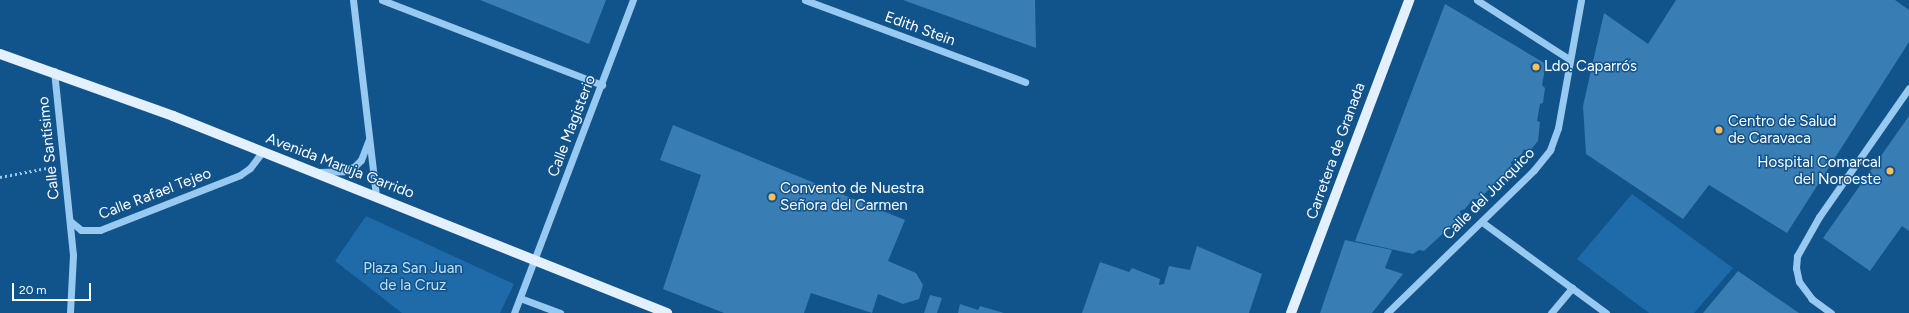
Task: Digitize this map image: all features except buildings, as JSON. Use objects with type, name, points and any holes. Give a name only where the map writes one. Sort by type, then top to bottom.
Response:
[{"type":"main road","name":"Carretera de Granada","points":[[1292,313],[1409,0]]},
{"type":"main road","name":"Avenida Maruja Garrido","points":[[0,54],[54,71],[376,196],[667,313]]},
{"type":"street","points":[[353,0],[376,196]]},
{"type":"street","points":[[382,0],[602,85]]},
{"type":"street","name":"Calle Magisterio","points":[[514,313],[602,85],[633,0]]},
{"type":"street","name":"Edith Stein","points":[[805,0],[1026,82]]},
{"type":"street","points":[[1476,0],[1569,59]]},
{"type":"street","name":"Calle del Junquico","points":[[1387,313],[1534,170],[1550,150],[1558,128],[1569,59],[1581,0]]},
{"type":"street","name":"Calle Santísimo","points":[[54,71],[70,221]]},
{"type":"street","points":[[1830,313],[1812,299],[1799,282],[1796,268],[1797,256],[1819,218],[1909,88]]},
{"type":"street","points":[[307,170],[328,173],[344,171],[355,166],[361,160],[370,137]]},
{"type":"street","name":"Calle Rafael Tejeo","points":[[70,221],[81,230],[100,230],[240,176],[250,168],[262,152]]},
{"type":"street","points":[[70,221],[74,283],[70,313]]},
{"type":"street","points":[[1482,222],[1606,313]]},
{"type":"street","points":[[1551,313],[1572,288]]},
{"type":"street","points":[[520,298],[560,313]]},
{"type":"path","points":[[0,177],[63,165]]},
{"type":"green space","points":[[1632,194],[1733,268],[1694,313],[1649,313],[1577,259]]},
{"type":"green space","name":"Plaza San Juan de la Cruz","points":[[366,216],[514,284],[500,313],[402,313],[335,261]]},
{"type":"place","name":"Ldo. Caparrós","points":[[1536,67]]},
{"type":"place","name":"Centro de Salud de Caravaca","points":[[1719,130]]},
{"type":"place","name":"Hospital Comarcal del Noroeste","points":[[1890,171]]},
{"type":"place","name":"Convento de Nuestra Señora del Carmen","points":[[772,197]]}]
